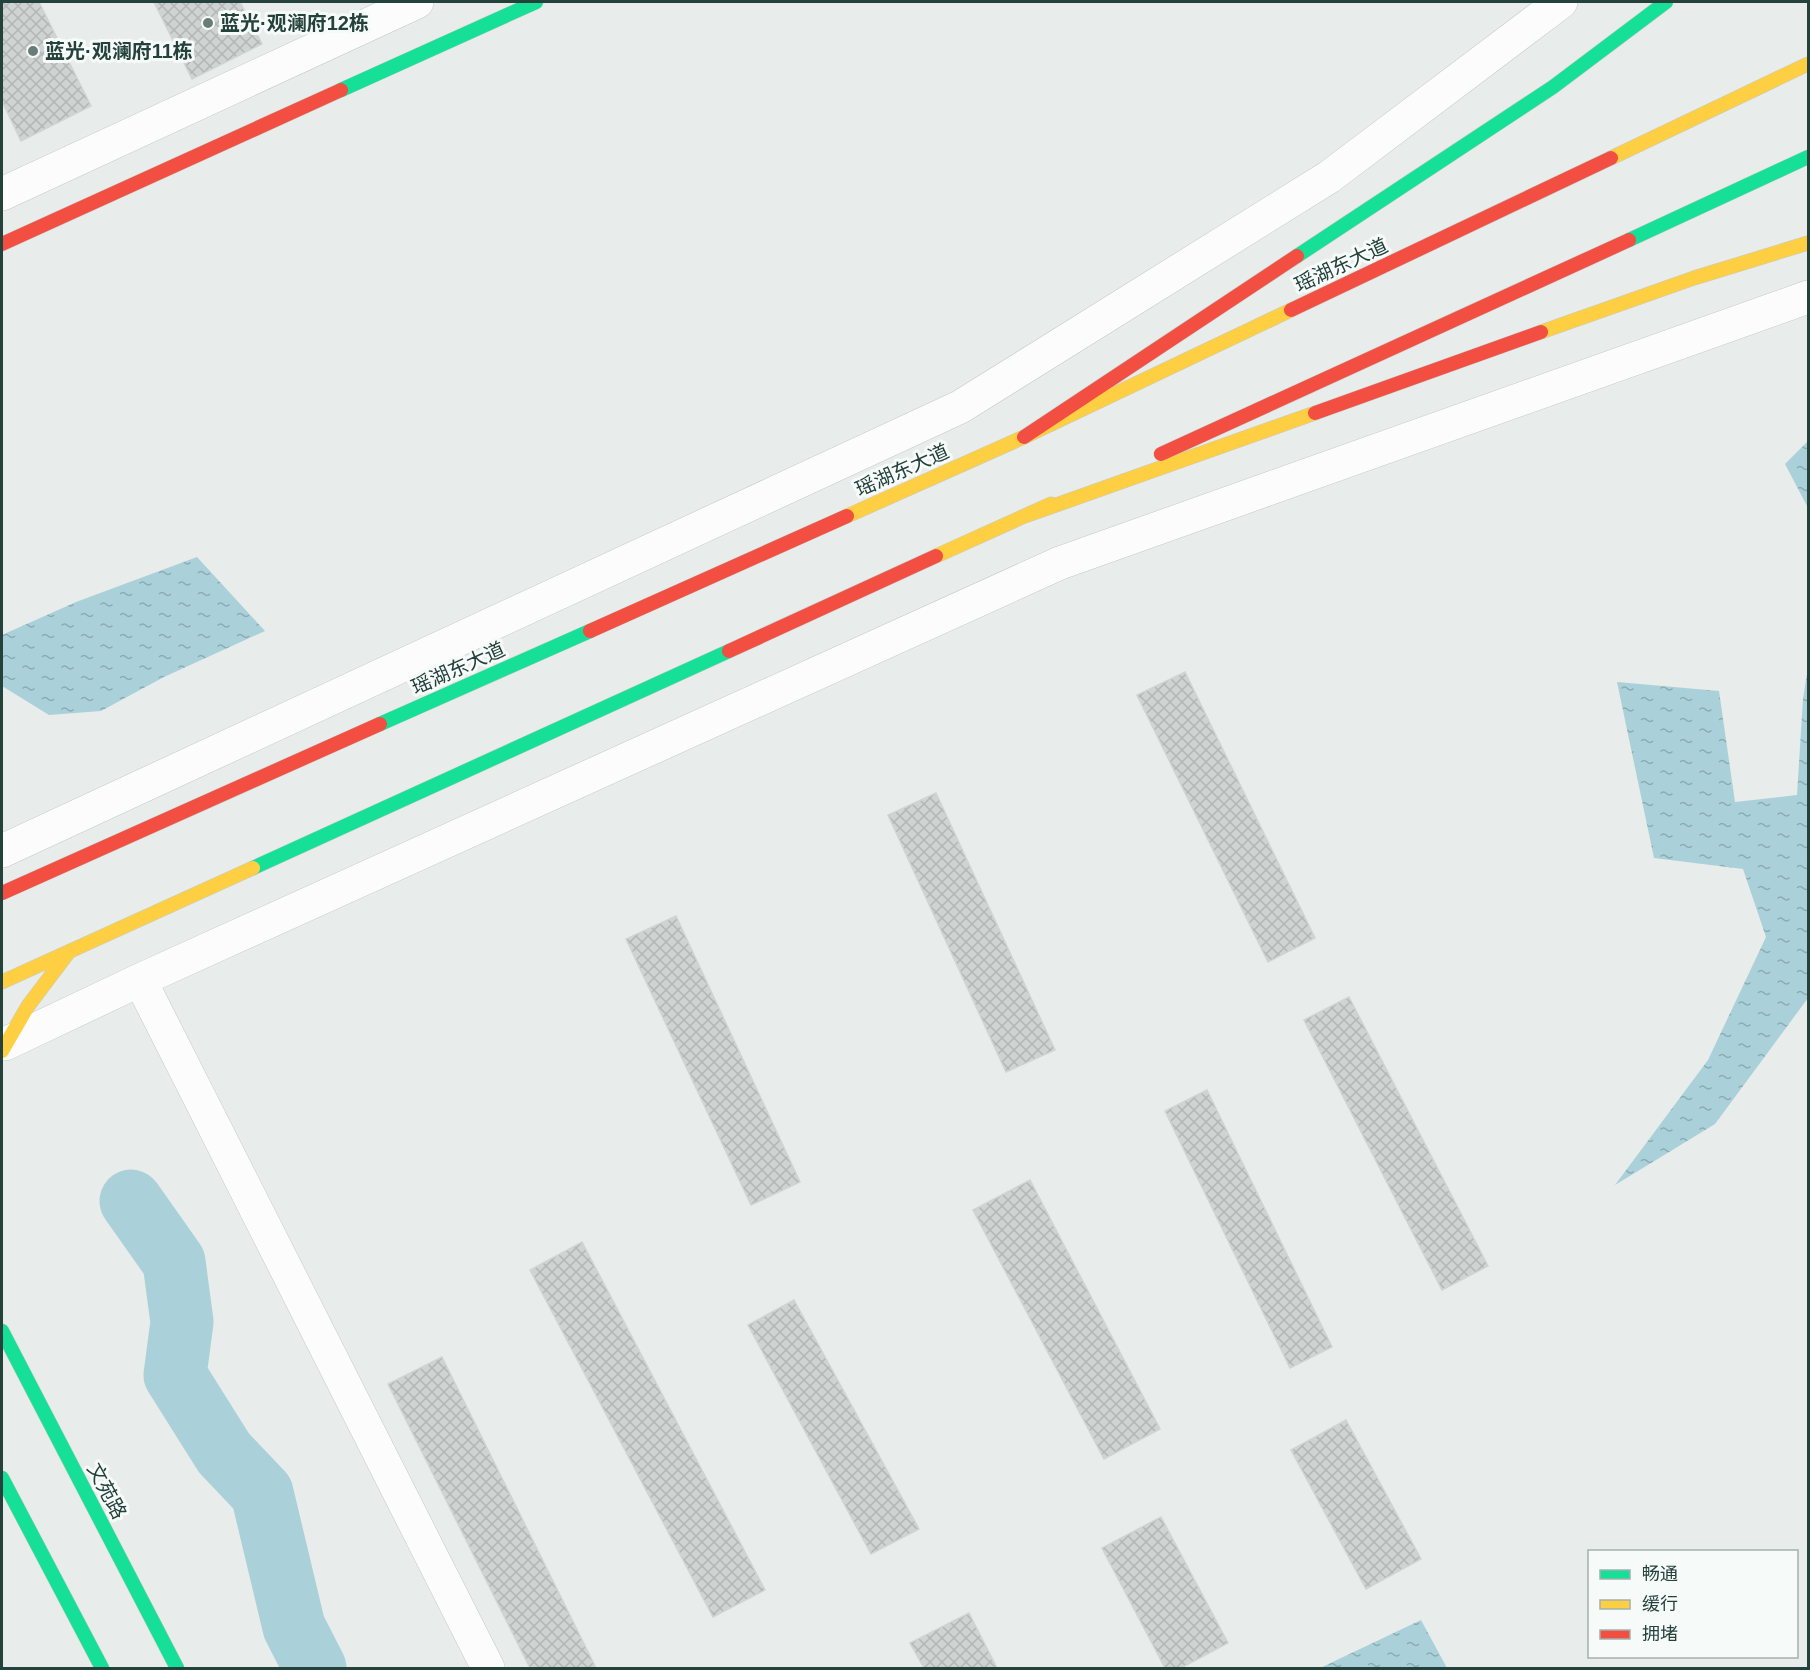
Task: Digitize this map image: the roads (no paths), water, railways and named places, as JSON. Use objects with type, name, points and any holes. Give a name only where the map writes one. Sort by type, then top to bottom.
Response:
[{"type":"main road","points":[[2,244],[536,2]]},
{"type":"main road","points":[[1024,437],[1552,87],[1666,2]]},
{"type":"main road","name":"瑶湖东大道","points":[[2,893],[1024,437],[1809,64]]},
{"type":"main road","points":[[2,982],[1809,157]]},
{"type":"main road","points":[[1025,516],[1694,278],[1809,243]]},
{"type":"main road","points":[[2,882],[32,879]]},
{"type":"main road","points":[[4,1048],[28,1006],[70,951]]},
{"type":"main road","name":"文苑路","points":[[2,1331],[177,1668]]},
{"type":"main road","points":[[2,1478],[102,1668]]},
{"type":"street","points":[[2,194],[417,2]]},
{"type":"street","points":[[2,851],[960,407],[1329,177],[1561,2]]},
{"type":"street","points":[[4,1048],[140,980],[1060,563],[1809,297]]},
{"type":"street","points":[[140,980],[488,1668]]},
{"type":"water","points":[[1808,441],[1808,520],[1807,506],[1785,464]]},
{"type":"water","points":[[197,557],[265,631],[164,677],[101,711],[49,715],[2,686],[2,635],[76,602]]},
{"type":"water","points":[[1808,667],[1808,998],[1715,1124],[1615,1185],[1708,1060],[1766,937],[1743,869],[1654,858],[1617,682],[1719,691],[1735,802],[1797,795],[1803,699]]},
{"type":"water","points":[[1421,1620],[1447,1668],[1320,1668]]},
{"type":"waterway","points":[[131,1201],[174,1262],[182,1322],[175,1375],[224,1453],[262,1493],[294,1627],[315,1668]]},
{"type":"place","name":"蓝光·观澜府12栋","points":[[208,23]]},
{"type":"place","name":"蓝光·观澜府11栋","points":[[33,51]]}]
